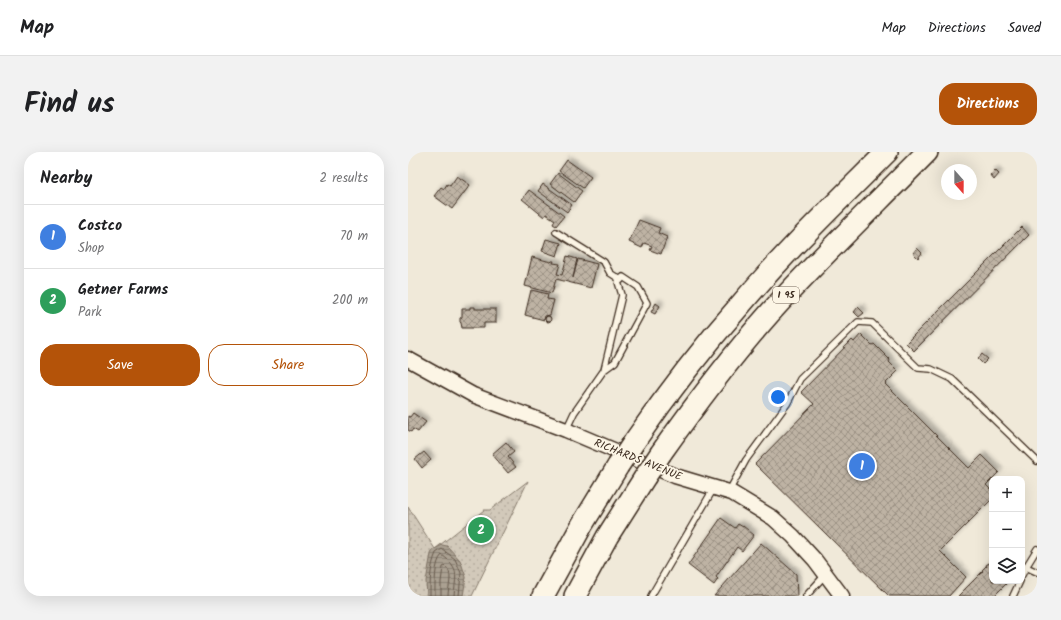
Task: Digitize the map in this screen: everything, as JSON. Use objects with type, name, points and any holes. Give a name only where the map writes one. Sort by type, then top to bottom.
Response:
[{"type":"highway","name":"I 95","points":[[543,596],[582,525],[618,466],[687,368],[742,302],[795,245],[888,152]]},
{"type":"highway","name":"I 95","points":[[575,596],[607,537],[645,477],[718,375],[769,314],[818,262],[927,152]]},
{"type":"street","name":"RICHARDS AVENUE","points":[[408,359],[473,395],[566,430],[675,476],[729,492],[773,518],[793,536],[826,574],[842,596]]},
{"type":"lane","points":[[556,232],[604,262],[610,272],[621,280],[623,278],[638,287],[647,303],[615,362],[604,370],[574,413],[566,430]]},
{"type":"lane","points":[[604,370],[622,295],[618,282],[621,280]]},
{"type":"lane","points":[[729,492],[746,460],[787,404],[800,380],[858,322],[872,323],[918,368],[931,369],[952,379],[1037,461]]},
{"type":"lane","points":[[651,596],[714,488]]},
{"type":"lane","points":[[1037,548],[1026,567],[1037,572]]},
{"type":"lane","points":[[806,596],[826,574]]},
{"type":"lane","points":[[1013,596],[1019,584]]},
{"type":"shaded area","points":[[528,481],[472,596],[408,596],[408,507],[435,549],[484,510],[490,510]]},
{"type":"water","points":[[442,545],[447,546],[460,560],[466,577],[463,596],[427,596],[426,581],[431,554],[433,550]]},
{"type":"building","points":[[567,160],[591,177],[583,188],[559,171]]},
{"type":"building","points":[[995,170],[999,174],[994,180],[990,175]]},
{"type":"building","points":[[558,173],[582,191],[574,202],[550,184]]},
{"type":"building","points":[[457,176],[470,185],[452,209],[434,196],[441,187],[444,189],[447,184],[450,186]]},
{"type":"building","points":[[543,184],[572,205],[567,212],[538,191]]},
{"type":"building","points":[[529,190],[564,216],[556,226],[553,224],[555,220],[546,214],[544,217],[522,199]]},
{"type":"building","points":[[639,220],[660,228],[658,233],[667,237],[661,254],[650,250],[652,246],[644,243],[642,248],[629,242]]},
{"type":"building","points":[[1022,227],[1029,235],[914,351],[906,343]]},
{"type":"building","points":[[546,239],[561,243],[557,256],[542,251]]},
{"type":"building","points":[[917,248],[922,253],[918,258],[913,253]]},
{"type":"building","points":[[567,256],[577,259],[573,278],[578,259],[597,264],[591,288],[556,279],[552,293],[525,286],[532,257],[551,262],[554,261],[553,263],[560,264],[557,274],[562,275]]},
{"type":"building","points":[[531,290],[548,294],[547,299],[554,300],[550,315],[545,316],[544,320],[525,315]]},
{"type":"building","points":[[656,303],[660,306],[655,314],[651,312]]},
{"type":"building","points":[[470,307],[475,307],[475,309],[496,309],[496,323],[484,323],[484,328],[462,328],[460,318],[462,317],[462,309],[470,309]]},
{"type":"building","points":[[858,307],[864,313],[859,317],[854,312]]},
{"type":"building","points":[[548,316],[551,319],[548,322],[545,319]]},
{"type":"building","points":[[861,334],[872,345],[874,344],[890,360],[889,362],[898,371],[885,384],[969,468],[982,455],[999,472],[995,476],[989,476],[989,482],[986,485],[989,488],[989,502],[940,551],[966,577],[949,596],[889,596],[755,464],[814,404],[801,392],[852,340],[854,342]]},
{"type":"building","points":[[982,354],[988,359],[983,364],[978,359]]},
{"type":"building","points":[[413,413],[426,422],[418,432],[413,429],[411,432],[408,430],[408,416],[410,417]]},
{"type":"building","points":[[506,442],[514,452],[508,457],[516,467],[508,473],[492,454]]},
{"type":"building","points":[[424,452],[431,460],[422,468],[415,459]]},
{"type":"building","points":[[721,518],[735,528],[738,524],[743,526],[754,535],[742,551],[737,547],[716,577],[718,579],[714,585],[688,565]]},
{"type":"building","points":[[761,543],[796,574],[797,596],[714,596]]},
{"type":"building","points":[[989,563],[989,584],[1006,584],[994,596],[958,596],[983,571],[982,570],[986,566],[987,567],[986,565]]},
{"type":"place","name":"Costco","points":[[862,466]]},
{"type":"place","name":"Getner Farms","points":[[481,530]]}]
